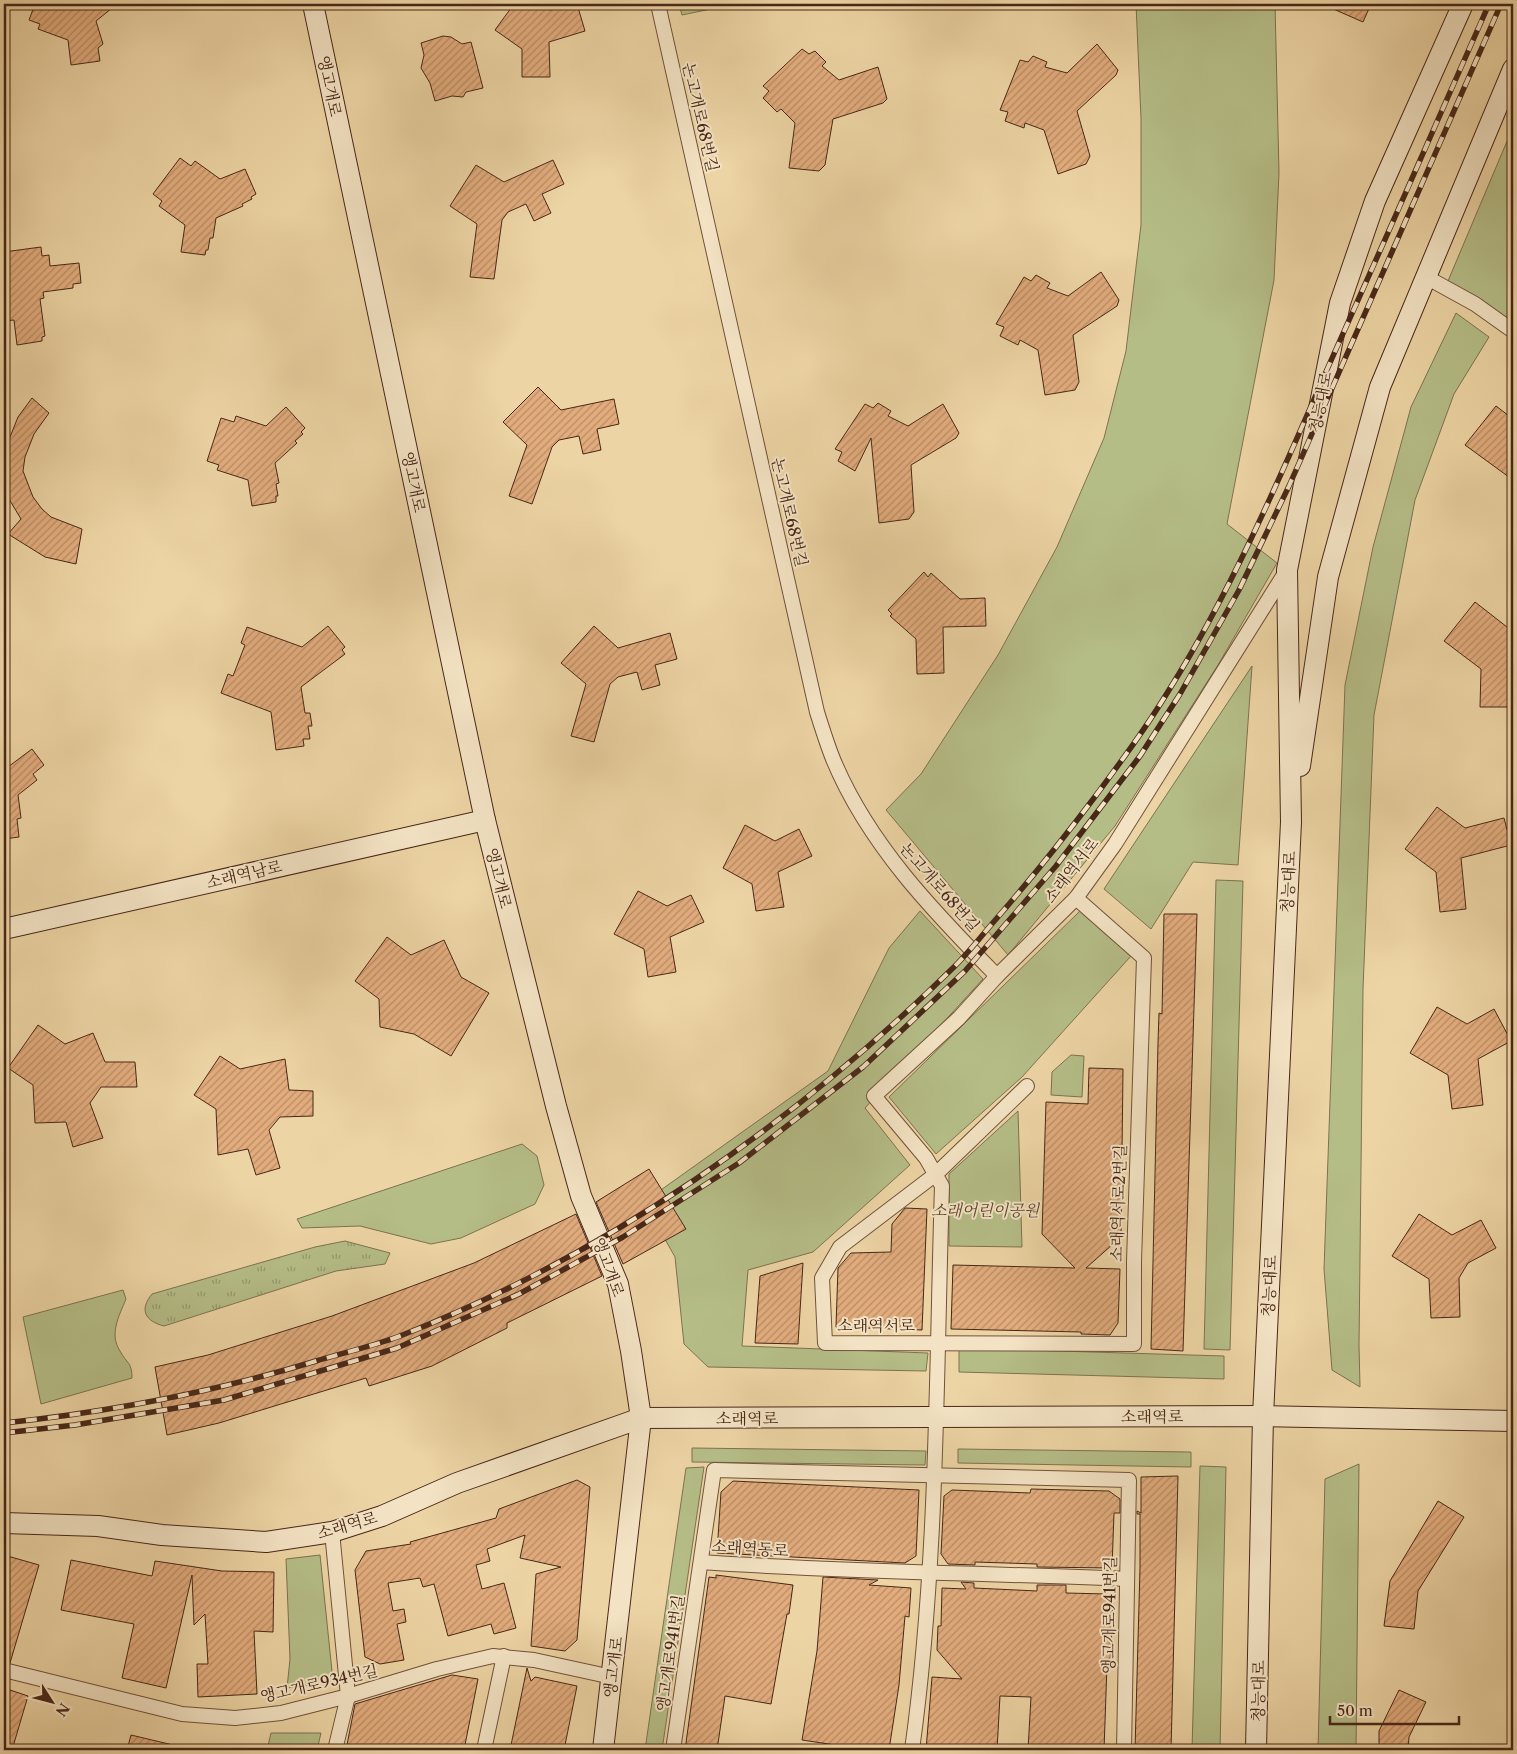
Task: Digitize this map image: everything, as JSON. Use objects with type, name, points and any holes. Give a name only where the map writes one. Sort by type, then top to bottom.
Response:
[{"type":"street","name":"앵고개로","points":[[313,4],[485,820],[556,1106],[581,1196],[618,1284],[631,1351],[641,1418],[603,1750]]},
{"type":"street","name":"논고개로68번길","points":[[658,4],[817,712],[833,760],[858,809],[892,860],[940,917],[997,976]]},
{"type":"street","name":"청능대로","points":[[1256,1750],[1263,1416],[1291,822],[1287,570],[1340,303],[1375,201],[1463,4]]},
{"type":"street","name":"청능대로","points":[[1291,822],[1328,578],[1380,387],[1513,69]]},
{"type":"street","points":[[1426,277],[1475,304],[1513,330]]},
{"type":"street","name":"소래역서로","points":[[936,1418],[942,1186],[926,1158],[874,1096],[959,1018],[997,976],[1076,898],[1115,844],[1287,570]]},
{"type":"street","name":"소래역남로","points":[[4,929],[485,820]]},
{"type":"street","name":"소래역서로2번길","points":[[939,1342],[1134,1344],[1134,1261],[1144,958],[1076,898]]},
{"type":"street","name":"소래역서로","points":[[939,1342],[825,1343],[822,1278],[840,1247],[936,1174],[1027,1086]]},
{"type":"street","name":"소래역로","points":[[4,1523],[98,1526],[162,1535],[266,1542],[332,1532],[382,1516],[457,1483],[641,1418],[1263,1416],[1513,1421]]},
{"type":"street","points":[[912,1750],[923,1673],[936,1418]]},
{"type":"street","name":"소래역동로","points":[[1127,1579],[929,1571],[812,1570],[701,1562],[714,1470],[1128,1480]]},
{"type":"street","name":"앵고개로941번길","points":[[1124,1750],[1128,1480]]},
{"type":"street","points":[[332,1532],[348,1696],[335,1750]]},
{"type":"street","name":"앵고개로941번길","points":[[673,1750],[701,1562]]},
{"type":"street","name":"앵고개로934번길","points":[[4,1670],[182,1714],[234,1718],[281,1713],[348,1696],[437,1669],[493,1656],[504,1656],[612,1677]]},
{"type":"street","points":[[484,1750],[504,1656]]},
{"type":"green space","points":[[679,4],[735,4],[682,15]]},
{"type":"green space","points":[[1136,4],[1275,4],[1279,173],[1274,280],[1227,524],[1277,563],[1218,665],[1115,826],[1008,955],[886,810],[921,774],[998,655],[1057,547],[1104,438],[1126,351],[1141,225],[1141,118]]},
{"type":"green space","points":[[1513,127],[1513,323],[1448,281]]},
{"type":"green space","points":[[1456,313],[1489,337],[1454,394],[1415,500],[1374,715],[1363,989],[1360,1387],[1332,1370],[1324,1269],[1345,685],[1373,547],[1411,407]]},
{"type":"green space","points":[[1252,666],[1238,865],[1193,862],[1151,929],[1104,889]]},
{"type":"green space","points":[[1216,880],[1243,881],[1230,1350],[1204,1349]]},
{"type":"green space","points":[[1081,910],[1131,956],[1022,1077],[936,1154],[889,1097]]},
{"type":"green space","points":[[920,911],[983,979],[865,1108],[910,1165],[813,1252],[748,1270],[742,1346],[928,1353],[926,1371],[708,1367],[684,1344],[675,1257],[644,1202],[828,1071],[889,948]]},
{"type":"green space","points":[[1071,1055],[1084,1056],[1082,1097],[1051,1095],[1052,1072]]},
{"type":"green space","name":"소래어린이공원","points":[[1018,1111],[1022,1247],[949,1246],[949,1174]]},
{"type":"green space","points":[[522,1144],[537,1156],[544,1185],[535,1204],[461,1238],[431,1244],[360,1226],[302,1228],[297,1219]]},
{"type":"green space","points":[[345,1241],[390,1253],[385,1264],[336,1271],[164,1326],[152,1321],[146,1314],[146,1305],[152,1294],[315,1247]]},
{"type":"green space","points":[[123,1290],[126,1299],[116,1325],[115,1338],[120,1351],[130,1366],[132,1378],[41,1404],[23,1317]]},
{"type":"green space","points":[[959,1348],[1224,1356],[1224,1379],[959,1372]]},
{"type":"green space","points":[[692,1448],[926,1451],[925,1465],[692,1462]]},
{"type":"green space","points":[[958,1449],[1191,1452],[1191,1467],[958,1463]]},
{"type":"green space","points":[[1359,1464],[1356,1750],[1318,1750],[1325,1479]]},
{"type":"green space","points":[[1200,1466],[1226,1467],[1220,1750],[1192,1750]]},
{"type":"green space","points":[[704,1467],[662,1750],[645,1750],[686,1468]]},
{"type":"green space","points":[[320,1555],[333,1681],[287,1688],[290,1659],[286,1559]]},
{"type":"green space","points":[[271,1733],[321,1733],[317,1750],[267,1750]]},
{"type":"building","points":[[35,4],[117,4],[96,21],[103,44],[98,48],[100,61],[71,65],[68,40],[38,29],[40,24],[29,20]]},
{"type":"building","points":[[514,4],[541,4],[550,10],[577,4],[585,31],[549,42],[550,77],[522,77],[522,49],[495,30]]},
{"type":"building","points":[[1322,4],[1371,4],[1363,22]]},
{"type":"building","points":[[443,36],[451,37],[462,44],[471,42],[483,88],[466,92],[463,97],[452,96],[435,101],[430,83],[421,68],[424,55],[421,43]]},
{"type":"building","points":[[1097,44],[1118,70],[1116,75],[1077,111],[1090,156],[1086,164],[1058,174],[1044,130],[1025,123],[1024,128],[1005,121],[1008,112],[1000,110],[1020,60],[1028,62],[1033,56],[1047,62],[1045,67],[1067,73]]},
{"type":"building","points":[[802,49],[809,54],[815,51],[826,62],[822,66],[839,80],[878,67],[887,99],[883,103],[833,119],[825,165],[819,171],[789,168],[795,123],[781,109],[777,112],[763,98],[769,91],[763,86]]},
{"type":"building","points":[[180,158],[191,166],[195,161],[220,179],[245,169],[256,194],[251,197],[252,199],[242,204],[243,206],[216,218],[213,238],[210,238],[205,255],[181,252],[185,225],[159,206],[162,201],[153,194]]},
{"type":"building","points":[[553,160],[564,184],[542,194],[551,213],[534,221],[526,204],[508,212],[502,220],[494,279],[470,277],[477,224],[450,206],[476,165],[504,182]]},
{"type":"building","points":[[41,247],[42,256],[49,255],[50,266],[79,263],[81,283],[73,284],[73,288],[43,292],[44,298],[40,299],[45,336],[42,337],[42,341],[17,345],[14,320],[4,321],[4,252]]},
{"type":"building","points":[[1101,272],[1119,300],[1117,306],[1073,335],[1079,382],[1075,390],[1045,395],[1038,350],[1020,340],[1018,345],[1000,336],[1004,327],[996,324],[1024,277],[1031,281],[1036,275],[1050,283],[1047,288],[1068,296]]},
{"type":"building","points":[[538,387],[561,410],[614,399],[619,424],[597,429],[601,450],[583,454],[579,436],[559,440],[552,447],[532,504],[509,496],[527,445],[503,422]]},
{"type":"building","points":[[32,398],[49,413],[34,434],[25,457],[23,471],[33,497],[42,509],[51,517],[82,529],[76,564],[45,557],[8,534],[21,519],[9,499],[4,483],[4,452],[18,417]]},
{"type":"building","points":[[878,403],[891,411],[888,416],[908,426],[943,404],[959,433],[956,438],[911,465],[914,512],[909,519],[879,523],[871,438],[855,471],[838,461],[842,452],[835,449],[865,404],[873,408]]},
{"type":"building","points":[[1496,406],[1513,419],[1513,480],[1465,445]]},
{"type":"building","points":[[286,407],[305,428],[301,432],[303,434],[295,441],[297,443],[275,463],[279,483],[276,484],[278,496],[276,496],[276,502],[252,506],[248,480],[217,470],[219,465],[207,461],[221,418],[234,422],[236,416],[266,426]]},
{"type":"building","points":[[924,572],[928,577],[931,573],[960,599],[985,598],[986,626],[943,627],[944,673],[917,674],[916,639],[890,616],[892,614],[888,610]]},
{"type":"building","points":[[1475,602],[1507,627],[1513,625],[1510,707],[1480,707],[1481,669],[1444,641]]},
{"type":"building","points":[[328,626],[345,647],[342,650],[345,654],[301,687],[305,713],[310,713],[312,726],[308,726],[310,739],[303,739],[304,746],[276,750],[271,712],[221,693],[228,674],[233,676],[245,645],[241,643],[247,627],[302,647]]},
{"type":"building","points":[[594,626],[618,648],[670,633],[677,659],[655,665],[660,685],[642,690],[637,672],[618,677],[610,684],[594,742],[571,736],[586,684],[561,663]]},
{"type":"building","points":[[32,749],[44,765],[33,774],[37,780],[18,795],[21,818],[17,819],[19,837],[4,839],[4,770]]},
{"type":"building","points":[[1437,807],[1465,828],[1504,818],[1511,845],[1461,858],[1466,909],[1440,912],[1436,872],[1405,849]]},
{"type":"building","points":[[745,825],[775,841],[799,829],[812,856],[778,872],[784,907],[756,911],[752,884],[723,868]]},
{"type":"building","points":[[638,891],[667,906],[691,895],[704,922],[670,937],[676,972],[648,977],[644,949],[614,934]]},
{"type":"building","points":[[1164,914],[1197,914],[1183,1351],[1151,1349],[1158,1043],[1159,1013],[1162,1014]]},
{"type":"building","points":[[387,937],[411,955],[444,940],[461,977],[489,993],[451,1056],[414,1034],[380,1027],[379,999],[355,981]]},
{"type":"building","points":[[1437,1007],[1467,1024],[1494,1009],[1511,1041],[1478,1059],[1483,1105],[1452,1109],[1448,1075],[1410,1053]]},
{"type":"building","points":[[38,1025],[65,1044],[93,1033],[105,1062],[135,1062],[137,1087],[101,1087],[90,1103],[103,1138],[73,1147],[66,1122],[35,1123],[33,1085],[8,1068]]},
{"type":"building","points":[[220,1056],[240,1069],[285,1059],[289,1090],[313,1091],[313,1116],[280,1117],[269,1130],[280,1168],[256,1175],[248,1149],[218,1155],[216,1109],[194,1095]]},
{"type":"building","points":[[1089,1068],[1123,1069],[1121,1237],[1086,1268],[1120,1269],[1118,1323],[1110,1335],[1081,1334],[1081,1332],[951,1329],[953,1265],[1075,1268],[1042,1234],[1046,1102],[1088,1104]]},
{"type":"building","points":[[649,1169],[686,1229],[623,1264],[596,1202]]},
{"type":"building","points":[[905,1208],[927,1209],[922,1330],[836,1327],[838,1268],[851,1253],[891,1252],[892,1224]]},
{"type":"building","points":[[576,1214],[602,1276],[507,1323],[507,1328],[432,1366],[369,1386],[366,1378],[219,1423],[167,1435],[155,1367],[208,1355],[332,1316],[474,1263]]},
{"type":"building","points":[[1419,1214],[1452,1235],[1481,1220],[1496,1248],[1468,1263],[1459,1278],[1460,1317],[1431,1318],[1429,1279],[1392,1256]]},
{"type":"building","points":[[803,1263],[798,1344],[755,1343],[760,1276]]},
{"type":"building","points":[[1178,1476],[1171,1750],[1135,1750],[1140,1568],[1140,1514],[1137,1514],[1137,1511],[1141,1513],[1141,1477]]},
{"type":"building","points":[[577,1480],[590,1487],[577,1640],[565,1651],[531,1646],[536,1574],[561,1567],[520,1558],[525,1535],[487,1549],[490,1561],[476,1565],[482,1589],[504,1583],[516,1628],[494,1634],[491,1624],[448,1636],[434,1584],[423,1587],[420,1578],[388,1583],[393,1611],[404,1609],[406,1622],[397,1624],[404,1660],[380,1664],[365,1657],[355,1570],[366,1551],[411,1544],[410,1542],[496,1518],[499,1509]]},
{"type":"building","points":[[733,1481],[919,1490],[916,1556],[905,1563],[717,1553],[721,1492]]},
{"type":"building","points":[[1031,1489],[1109,1491],[1120,1499],[1120,1513],[1114,1513],[1112,1568],[1037,1567],[1037,1564],[975,1562],[975,1565],[948,1564],[941,1554],[944,1496],[952,1490],[1030,1493]]},
{"type":"building","points":[[1438,1501],[1464,1517],[1418,1591],[1414,1629],[1384,1626],[1390,1581]]},
{"type":"building","points":[[4,1555],[39,1565],[10,1663],[4,1661]]},
{"type":"building","points":[[71,1560],[152,1576],[155,1561],[222,1571],[274,1572],[273,1632],[254,1631],[257,1694],[198,1697],[197,1664],[208,1664],[205,1614],[194,1625],[192,1575],[166,1688],[122,1678],[134,1624],[61,1610]]},
{"type":"building","points":[[716,1575],[793,1585],[789,1614],[787,1614],[771,1704],[725,1696],[717,1750],[685,1750],[709,1577],[716,1578]]},
{"type":"building","points":[[823,1577],[878,1580],[869,1585],[911,1588],[909,1617],[905,1616],[899,1685],[889,1750],[855,1750],[855,1748],[802,1740],[817,1651]]},
{"type":"building","points":[[961,1582],[974,1583],[974,1588],[1037,1591],[1037,1585],[1066,1585],[1066,1593],[1107,1594],[1113,1599],[1110,1665],[1107,1665],[1104,1750],[1028,1750],[1031,1697],[1000,1696],[997,1750],[926,1750],[932,1677],[962,1679],[937,1650],[938,1626],[941,1626],[942,1588],[966,1589]]},
{"type":"building","points":[[527,1668],[531,1681],[535,1677],[577,1686],[564,1750],[510,1750]]},
{"type":"building","points":[[452,1675],[478,1679],[464,1750],[346,1750],[355,1704]]},
{"type":"building","points":[[4,1688],[28,1696],[12,1750],[4,1750]]},
{"type":"building","points":[[1399,1690],[1426,1702],[1409,1737],[1408,1750],[1379,1750],[1379,1731]]},
{"type":"building","points":[[131,1735],[173,1745],[173,1750],[127,1750]]},
{"type":"railway","points":[[4,1423],[122,1407],[162,1400],[239,1382],[390,1340],[477,1303],[552,1266],[624,1225],[695,1180],[763,1131],[829,1079],[893,1024],[954,967],[1059,844],[1094,798],[1151,718],[1214,612],[1274,489],[1489,4]]},
{"type":"railway","points":[[4,1433],[75,1425],[224,1400],[397,1348],[519,1294],[623,1237],[739,1163],[863,1067],[965,971],[1056,866],[1140,756],[1180,694],[1239,590],[1289,486],[1501,4]]}]
